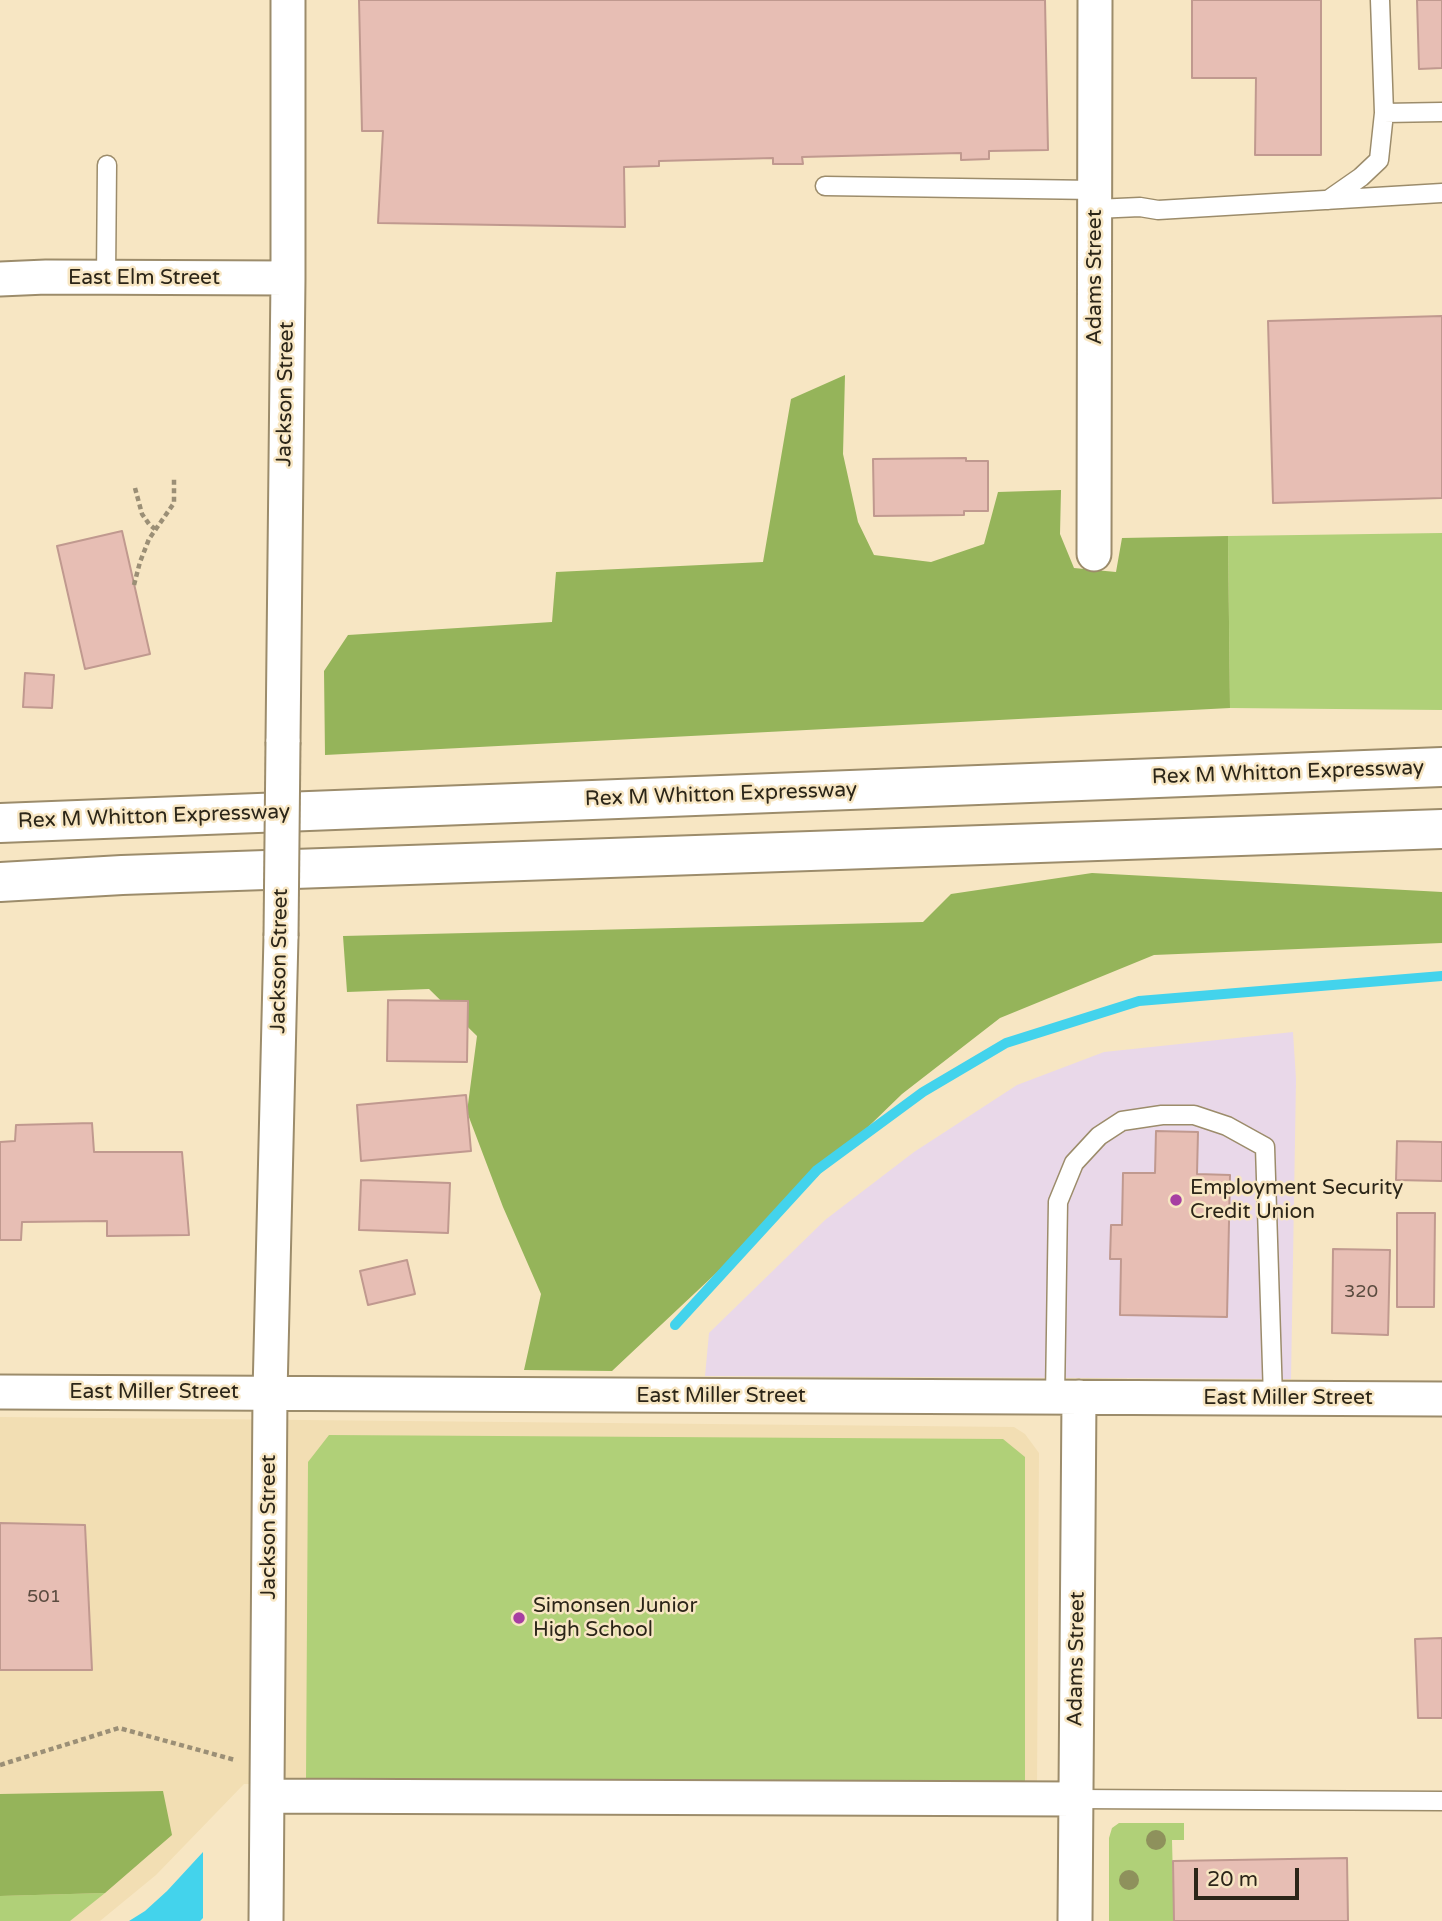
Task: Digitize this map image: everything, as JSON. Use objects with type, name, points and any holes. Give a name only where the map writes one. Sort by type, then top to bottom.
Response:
[{"type":"highway","name":"Rex M Whitton Expressway","points":[[0,823],[1442,767]]},
{"type":"highway","points":[[0,882],[122,875],[1442,829]]},
{"type":"highway","points":[[0,907],[122,875]]},
{"type":"street","name":"Jackson Street","points":[[266,1921],[270,1393],[281,936],[288,0]]},
{"type":"street","name":"Adams Street","points":[[1094,554],[1095,0]]},
{"type":"street","name":"East Elm Street","points":[[0,279],[288,278]]},
{"type":"street","name":"East Miller Street","points":[[0,1392],[1442,1399]]},
{"type":"street","name":"Adams Street","points":[[1067,1397],[1076,1799],[1075,1921]]},
{"type":"street","points":[[267,1782],[1076,1799]]},
{"type":"lane","points":[[1328,200],[1361,177],[1379,160],[1384,113],[1381,0]]},
{"type":"lane","points":[[1384,113],[1442,112]]},
{"type":"lane","points":[[106,278],[107,165]]},
{"type":"lane","points":[[825,187],[1095,200],[1158,209],[1442,193]]},
{"type":"lane","points":[[1067,1397],[1058,1202],[1074,1163],[1099,1136],[1122,1121],[1162,1115],[1194,1115],[1227,1126],[1265,1147],[1273,1398]]},
{"type":"lane","points":[[1076,1799],[1442,1801]]},
{"type":"path","points":[[134,585],[140,562],[155,529],[174,503],[174,478]]},
{"type":"path","points":[[135,488],[142,514],[155,529]]},
{"type":"path","points":[[0,1765],[119,1728],[267,1782]]},
{"type":"shaded area","points":[[1293,1032],[1296,1079],[1291,1379],[705,1376],[709,1333],[825,1220],[914,1152],[1017,1085],[1104,1052]]},
{"type":"shaded area","name":"Simonsen Junior High School","points":[[0,1417],[1014,1427],[1025,1434],[1039,1453],[1037,1787],[244,1784],[156,1875],[100,1921],[0,1921]]},
{"type":"green space","points":[[845,375],[843,454],[858,522],[874,555],[931,562],[984,544],[998,492],[1061,490],[1060,534],[1074,568],[1116,572],[1122,538],[1228,536],[1230,708],[325,755],[324,671],[348,635],[552,622],[556,572],[763,562],[791,399]]},
{"type":"green space","points":[[1442,533],[1442,710],[1230,708],[1228,536]]},
{"type":"green space","points":[[1092,873],[1442,892],[1442,943],[1154,955],[1000,1018],[902,1094],[612,1371],[524,1370],[541,1294],[503,1207],[467,1112],[477,1036],[429,989],[347,992],[343,936],[923,922],[951,894]]},
{"type":"green space","name":"Simonsen Junior High School","points":[[329,1435],[1003,1439],[1025,1457],[1025,1791],[306,1779],[308,1462]]},
{"type":"green space","points":[[163,1791],[172,1835],[105,1893],[0,1896],[0,1794]]},
{"type":"green space","points":[[1119,1823],[1184,1823],[1184,1840],[1172,1840],[1174,1921],[1109,1921],[1109,1838],[1112,1828]]},
{"type":"green space","points":[[105,1893],[70,1921],[0,1921],[0,1896]]},
{"type":"water","points":[[203,1852],[203,1918],[200,1921],[129,1921],[167,1891]]},
{"type":"building","points":[[359,0],[1045,0],[1048,150],[989,151],[989,159],[961,160],[961,153],[802,157],[803,164],[773,164],[773,158],[659,161],[659,166],[624,167],[625,227],[378,223],[383,131],[362,131]]},
{"type":"building","points":[[1192,0],[1321,0],[1321,155],[1255,155],[1256,78],[1192,78]]},
{"type":"building","points":[[1417,0],[1442,0],[1442,68],[1419,69]]},
{"type":"building","points":[[1442,316],[1442,498],[1273,503],[1268,321]]},
{"type":"building","points":[[966,458],[966,461],[988,461],[988,511],[964,511],[964,515],[874,516],[873,459]]},
{"type":"building","points":[[122,531],[150,654],[85,669],[57,546]]},
{"type":"building","points":[[25,673],[54,675],[52,708],[23,707]]},
{"type":"building","points":[[388,1000],[468,1001],[467,1062],[387,1061]]},
{"type":"building","points":[[466,1095],[471,1151],[361,1161],[357,1105]]},
{"type":"building","points":[[92,1123],[94,1152],[182,1152],[189,1235],[107,1236],[107,1221],[22,1222],[21,1240],[0,1240],[0,1142],[15,1141],[16,1125]]},
{"type":"building","name":"Employment Security Credit Union","points":[[1156,1131],[1198,1132],[1197,1174],[1230,1175],[1227,1317],[1120,1315],[1121,1259],[1110,1259],[1111,1225],[1122,1225],[1123,1173],[1155,1173]]},
{"type":"building","points":[[1397,1141],[1442,1142],[1442,1181],[1396,1180]]},
{"type":"building","points":[[361,1180],[450,1183],[448,1233],[359,1230]]},
{"type":"building","points":[[1397,1213],[1435,1213],[1434,1307],[1397,1307]]},
{"type":"building","points":[[1333,1249],[1390,1250],[1388,1335],[1332,1333]]},
{"type":"building","points":[[407,1260],[415,1294],[368,1305],[360,1271]]},
{"type":"building","points":[[0,1523],[85,1525],[92,1670],[0,1670]]},
{"type":"building","points":[[1442,1638],[1442,1718],[1418,1718],[1415,1639]]},
{"type":"building","points":[[1347,1858],[1348,1921],[1174,1921],[1173,1861]]},
{"type":"waterway","points":[[675,1325],[817,1170],[923,1092],[1006,1043],[1139,1001],[1442,976]]},
{"type":"place","name":"Employment Security Credit Union","points":[[1176,1200]]},
{"type":"place","name":"Simonsen Junior High School","points":[[519,1618]]}]
